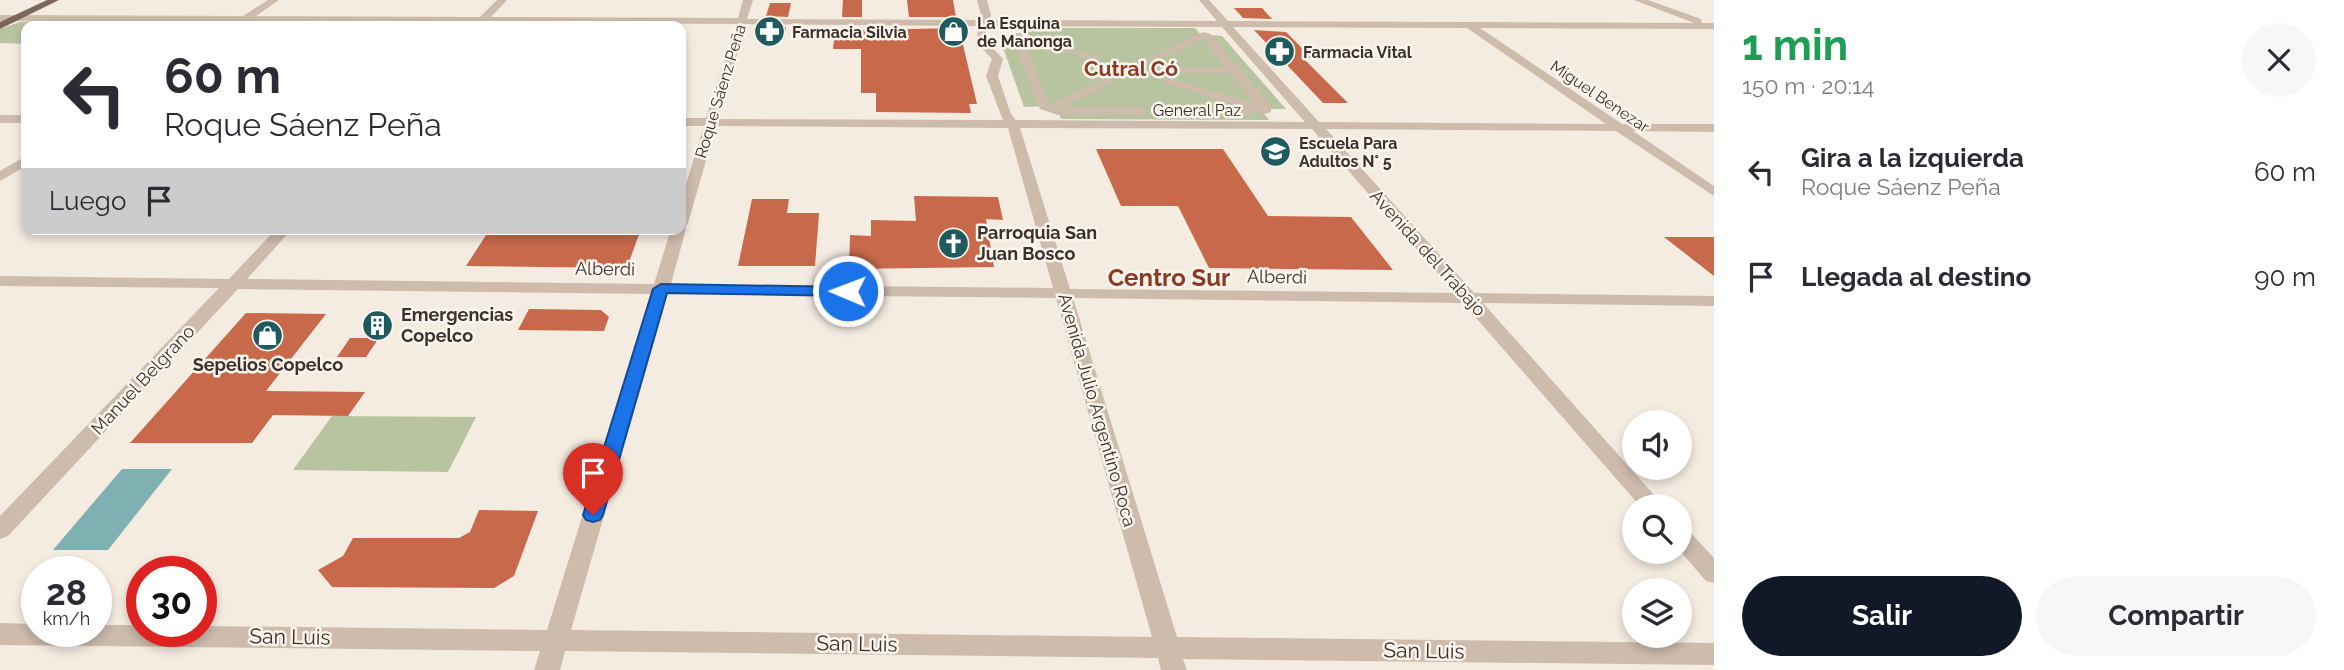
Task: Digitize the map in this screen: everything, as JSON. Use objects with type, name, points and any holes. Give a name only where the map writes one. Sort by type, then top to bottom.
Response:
[{"type":"main road","points":[[0,16],[30,0]]},
{"type":"main road","points":[[0,26],[54,0]]},
{"type":"street","points":[[241,21],[274,0]]},
{"type":"street","points":[[482,21],[502,0]]},
{"type":"street","name":"Roque Sáenz Peña","points":[[686,206],[748,0]]},
{"type":"street","name":"Avenida Julio Argentino Roca","points":[[982,0],[986,15],[980,30],[983,45],[999,61],[992,76],[1005,115],[1013,124],[1170,659]]},
{"type":"street","name":"Avenida del Trabajo","points":[[1203,0],[1642,494]]},
{"type":"street","points":[[1639,0],[1713,26]]},
{"type":"street","points":[[0,16],[15,19],[362,21]]},
{"type":"street","points":[[686,22],[1713,26]]},
{"type":"street","name":"Miguel Benezar","points":[[1469,25],[1714,192]]},
{"type":"street","points":[[1022,35],[1090,34]]},
{"type":"street","points":[[1128,34],[1203,35],[1264,110]]},
{"type":"street","points":[[1022,35],[1097,59]]},
{"type":"street","points":[[1022,35],[1052,108]]},
{"type":"street","points":[[1152,59],[1203,35]]},
{"type":"street","points":[[1234,70],[1169,75],[1264,110]]},
{"type":"street","points":[[1052,108],[1108,81]]},
{"type":"street","points":[[1052,108],[1140,111]]},
{"type":"street","points":[[1169,111],[1264,110]]},
{"type":"street","points":[[0,119],[21,119]]},
{"type":"street","name":"General Paz","points":[[686,122],[1714,128]]},
{"type":"street","points":[[0,177],[21,163]]},
{"type":"street","name":"Manuel Belgrano","points":[[0,530],[279,235]]},
{"type":"street","points":[[547,670],[677,235]]},
{"type":"street","name":"Alberdi","points":[[0,281],[1714,301]]},
{"type":"street","points":[[1692,550],[1714,575]]},
{"type":"street","name":"San Luis","points":[[0,634],[555,640],[1170,659],[1714,654]]},
{"type":"green space","points":[[20,22],[21,44],[0,43],[0,29]]},
{"type":"green space","points":[[1023,28],[1195,28],[1200,34],[1222,36],[1286,109],[1267,109],[1263,112],[1269,120],[1061,119],[1057,109],[1047,106],[1024,107],[999,36],[1026,34]]},
{"type":"green space","points":[[332,416],[476,417],[448,472],[293,470]]},
{"type":"water","points":[[122,469],[172,469],[108,550],[53,550]]},
{"type":"building","points":[[843,0],[862,0],[862,17],[842,17]]},
{"type":"building","points":[[907,0],[953,0],[956,17],[909,17]]},
{"type":"building","points":[[770,3],[791,3],[788,17],[766,16]]},
{"type":"building","points":[[1234,8],[1262,8],[1272,19],[1243,18]]},
{"type":"building","points":[[763,27],[786,27],[784,39],[760,39]]},
{"type":"building","points":[[841,27],[862,30],[959,28],[977,104],[969,104],[971,113],[876,112],[876,93],[861,93],[861,49],[833,49],[835,30],[841,30]]},
{"type":"building","points":[[1254,30],[1286,32],[1312,58],[1303,58],[1348,103],[1323,103]]},
{"type":"building","points":[[1096,149],[1223,149],[1268,216],[1351,217],[1393,270],[1209,268],[1178,206],[1121,206]]},
{"type":"building","points":[[914,196],[998,197],[1003,220],[986,219],[994,267],[849,269],[850,235],[871,236],[871,220],[916,221]]},
{"type":"building","points":[[752,199],[789,199],[787,213],[819,213],[815,266],[738,266]]},
{"type":"building","points":[[486,235],[639,235],[629,262],[617,268],[466,266]]},
{"type":"building","points":[[1664,237],[1714,237],[1714,276]]},
{"type":"building","points":[[529,309],[601,310],[609,317],[604,331],[518,330]]},
{"type":"building","points":[[246,313],[326,314],[266,391],[365,392],[348,416],[273,415],[252,443],[130,443]]},
{"type":"building","points":[[350,338],[379,338],[366,357],[337,357]]},
{"type":"building","points":[[479,510],[538,511],[514,576],[494,588],[332,587],[318,570],[343,556],[353,538],[459,538],[470,532]]},
{"type":"place","name":"Farmacia Silvia","points":[[769,32]]},
{"type":"place","name":"La Esquina de Manonga","points":[[954,32]]},
{"type":"place","name":"Farmacia Vital","points":[[1280,52]]},
{"type":"place","name":"Escuela Para Adultos N° 5","points":[[1276,152]]},
{"type":"place","name":"Parroquia San Juan Bosco","points":[[954,243]]},
{"type":"place","name":"Emergencias Copelco","points":[[378,325]]},
{"type":"place","name":"Sepelios Copelco","points":[[268,335]]},
{"type":"district","name":"Cutral Có","points":[[1131,69]]},
{"type":"district","name":"Centro Sur","points":[[1169,278]]},
{"type":"route","points":[[593,515],[661,289],[848,291]]}]
